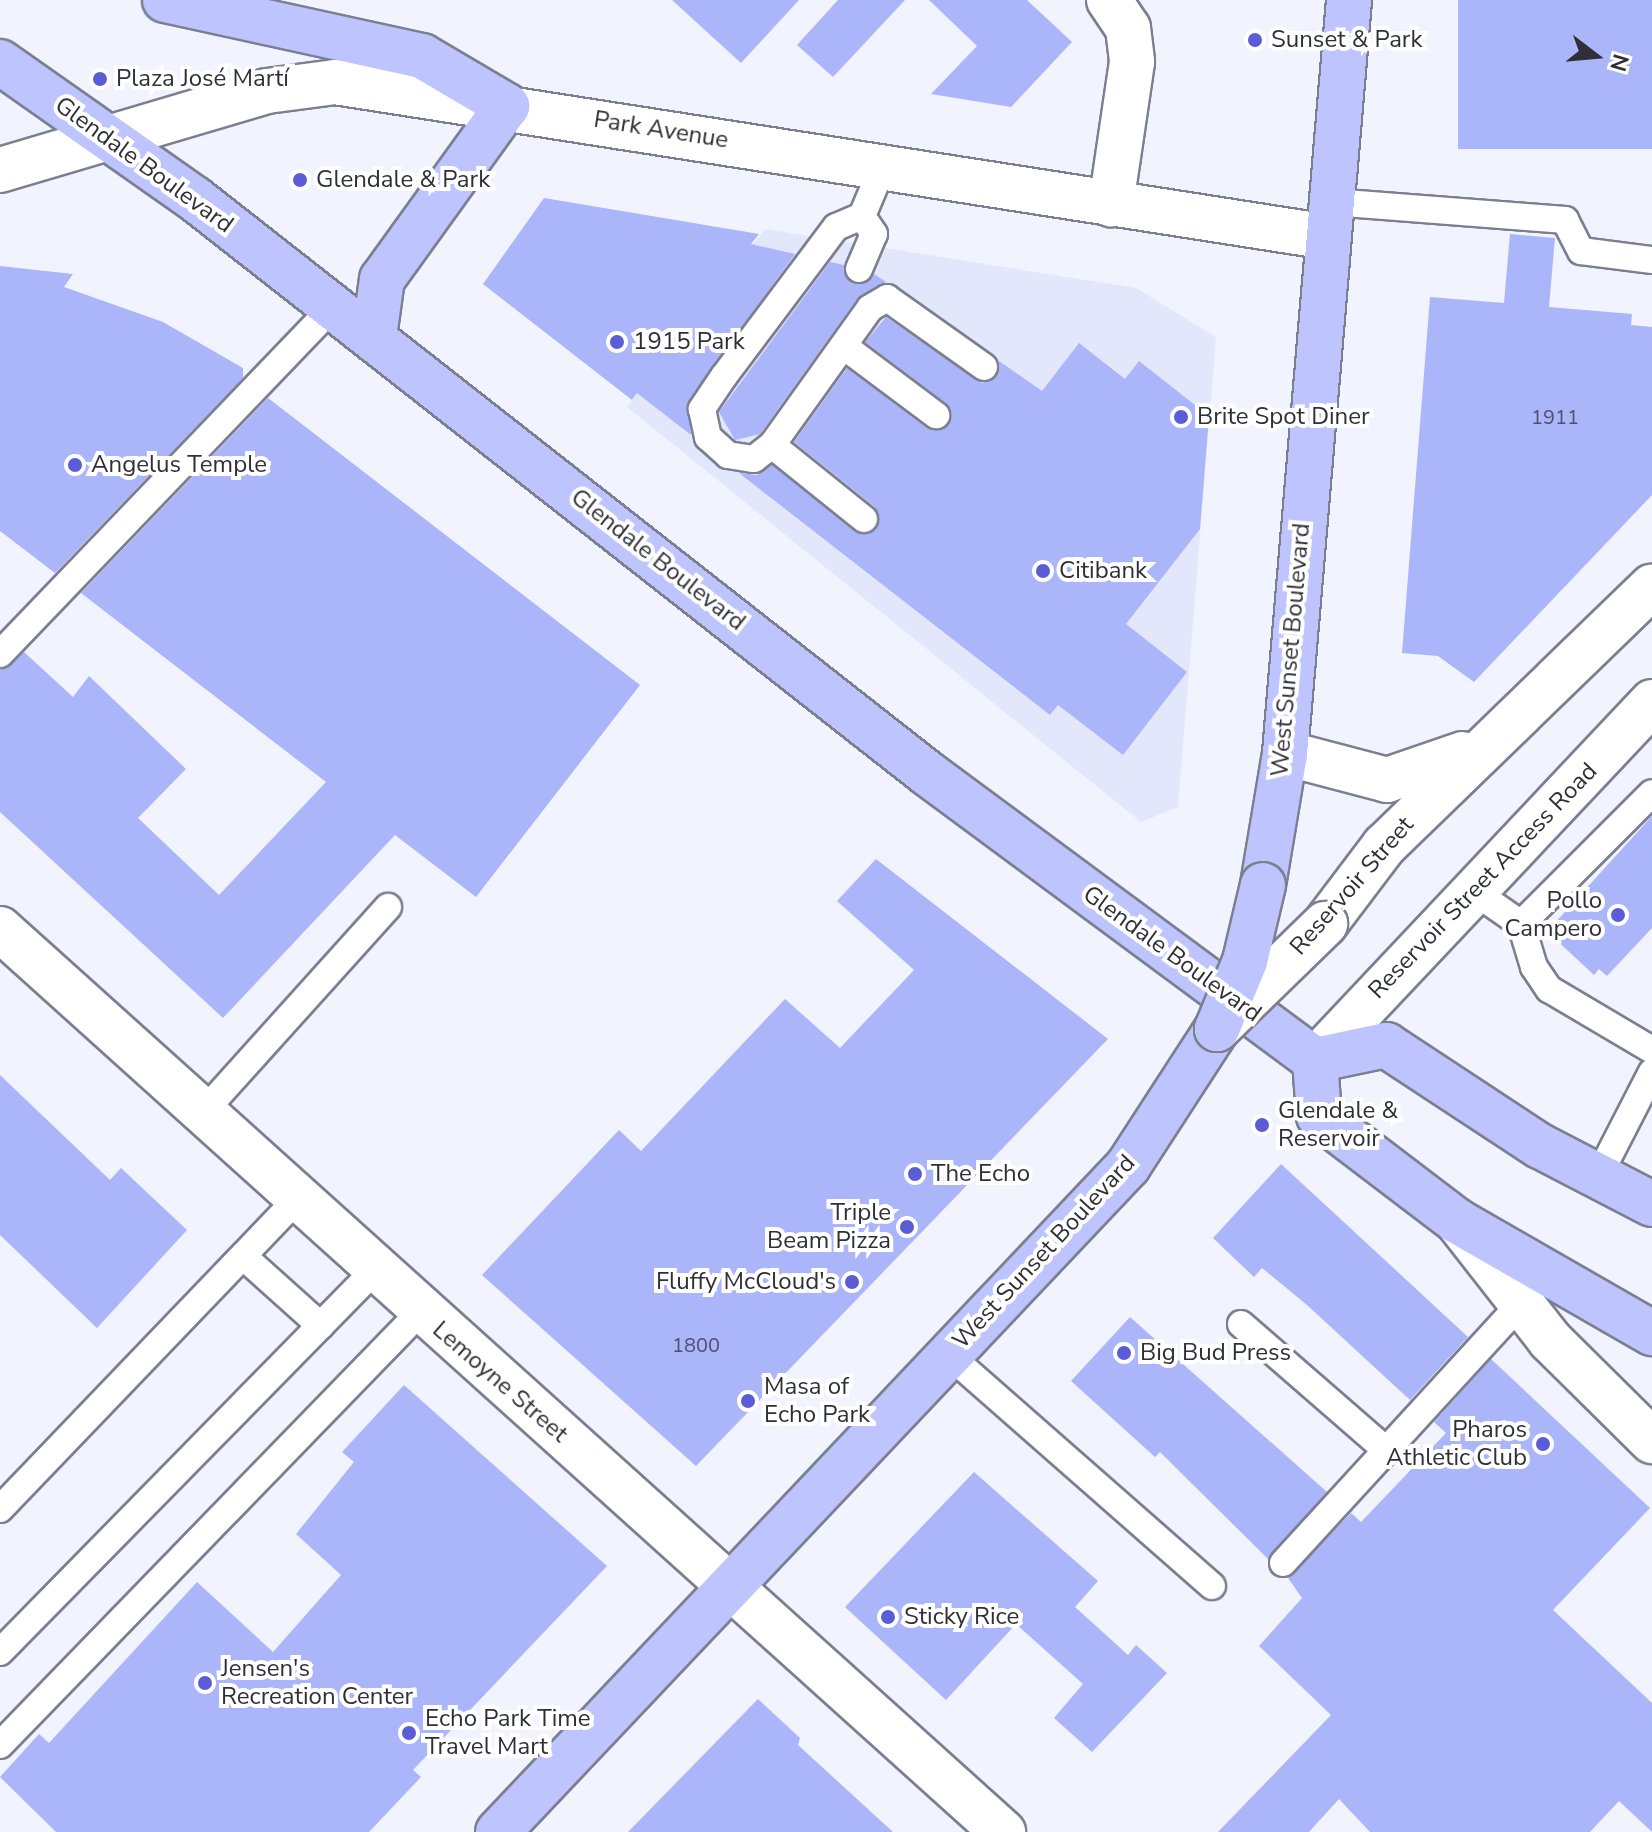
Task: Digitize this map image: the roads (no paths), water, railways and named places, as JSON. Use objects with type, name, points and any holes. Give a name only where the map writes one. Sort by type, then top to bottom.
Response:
[{"type":"main road","points":[[165,0],[422,56],[507,106],[382,279],[374,337]]},
{"type":"main road","name":"West Sunset Boulevard","points":[[498,1832],[1128,1166],[1182,1088],[1217,1029],[1245,961],[1263,885],[1285,753],[1349,0]]},
{"type":"main road","name":"Glendale Boulevard","points":[[0,62],[109,137],[374,337],[927,773],[1315,1060]]},
{"type":"main road","points":[[1652,1204],[1598,1177],[1386,1045],[1315,1060],[1319,1116],[1457,1221],[1652,1333]]},
{"type":"street","points":[[1109,0],[1128,28],[1132,62],[1111,204]]},
{"type":"street","name":"Park Avenue","points":[[0,170],[267,91],[335,82],[507,106],[1111,204],[1330,219]]},
{"type":"street","name":"Reservoir Street","points":[[1217,1029],[1325,924],[1384,846],[1652,586]]},
{"type":"street","name":"Reservoir Street Access Road","points":[[1315,1060],[1652,702]]},
{"type":"street","name":"Reservoir Street","points":[[1285,753],[1387,780],[1420,775],[1487,743]]},
{"type":"street","name":"Lemoyne Street","points":[[0,929],[206,1109],[374,1271],[732,1585],[1003,1832]]},
{"type":"street","points":[[1457,1221],[1521,1303],[1652,1441]]},
{"type":"lane","points":[[883,166],[862,216],[836,227],[702,409],[708,437],[728,455],[754,459],[772,445],[870,308],[887,298],[984,367]]},
{"type":"lane","points":[[859,269],[874,234],[862,216]]},
{"type":"lane","points":[[1330,219],[1565,220],[1581,251],[1652,260]]},
{"type":"lane","points":[[0,654],[333,307]]},
{"type":"lane","points":[[845,347],[936,415]]},
{"type":"lane","points":[[772,445],[864,519]]},
{"type":"lane","points":[[1521,924],[1652,793]]},
{"type":"lane","points":[[1475,892],[1521,924],[1534,967],[1549,989],[1648,1040]]},
{"type":"lane","points":[[206,1109],[388,907]]},
{"type":"lane","points":[[1598,1177],[1652,1072]]},
{"type":"lane","points":[[0,1509],[297,1199]]},
{"type":"lane","points":[[244,1257],[321,1326]]},
{"type":"lane","points":[[0,1652],[374,1271]]},
{"type":"lane","points":[[1283,1563],[1521,1303]]},
{"type":"lane","points":[[0,1745],[420,1312]]},
{"type":"lane","points":[[1241,1324],[1386,1450]]},
{"type":"lane","points":[[949,1355],[1212,1586]]},
{"type":"place","name":"Sunset & Park","points":[[1255,40]]},
{"type":"place","name":"Plaza José Martí","points":[[100,79]]},
{"type":"place","name":"Glendale & Park","points":[[300,180]]},
{"type":"place","name":"1915 Park","points":[[617,342]]},
{"type":"place","name":"Brite Spot Diner","points":[[1181,417]]},
{"type":"place","name":"Angelus Temple","points":[[75,465]]},
{"type":"place","name":"Citibank","points":[[1043,571]]},
{"type":"place","name":"Pollo Campero","points":[[1618,915]]},
{"type":"place","name":"Glendale & Reservoir","points":[[1262,1125]]},
{"type":"place","name":"The Echo","points":[[915,1174]]},
{"type":"place","name":"Triple Beam Pizza","points":[[907,1227]]},
{"type":"place","name":"Fluffy McCloud's","points":[[852,1282]]},
{"type":"place","name":"Big Bud Press","points":[[1124,1353]]},
{"type":"place","name":"Masa of Echo Park","points":[[748,1401]]},
{"type":"place","name":"Pharos Athletic Club","points":[[1543,1444]]},
{"type":"place","name":"Sticky Rice","points":[[888,1617]]},
{"type":"place","name":"Jensen's Recreation Center","points":[[205,1683]]},
{"type":"place","name":"Echo Park Time Travel Mart","points":[[409,1733]]}]
